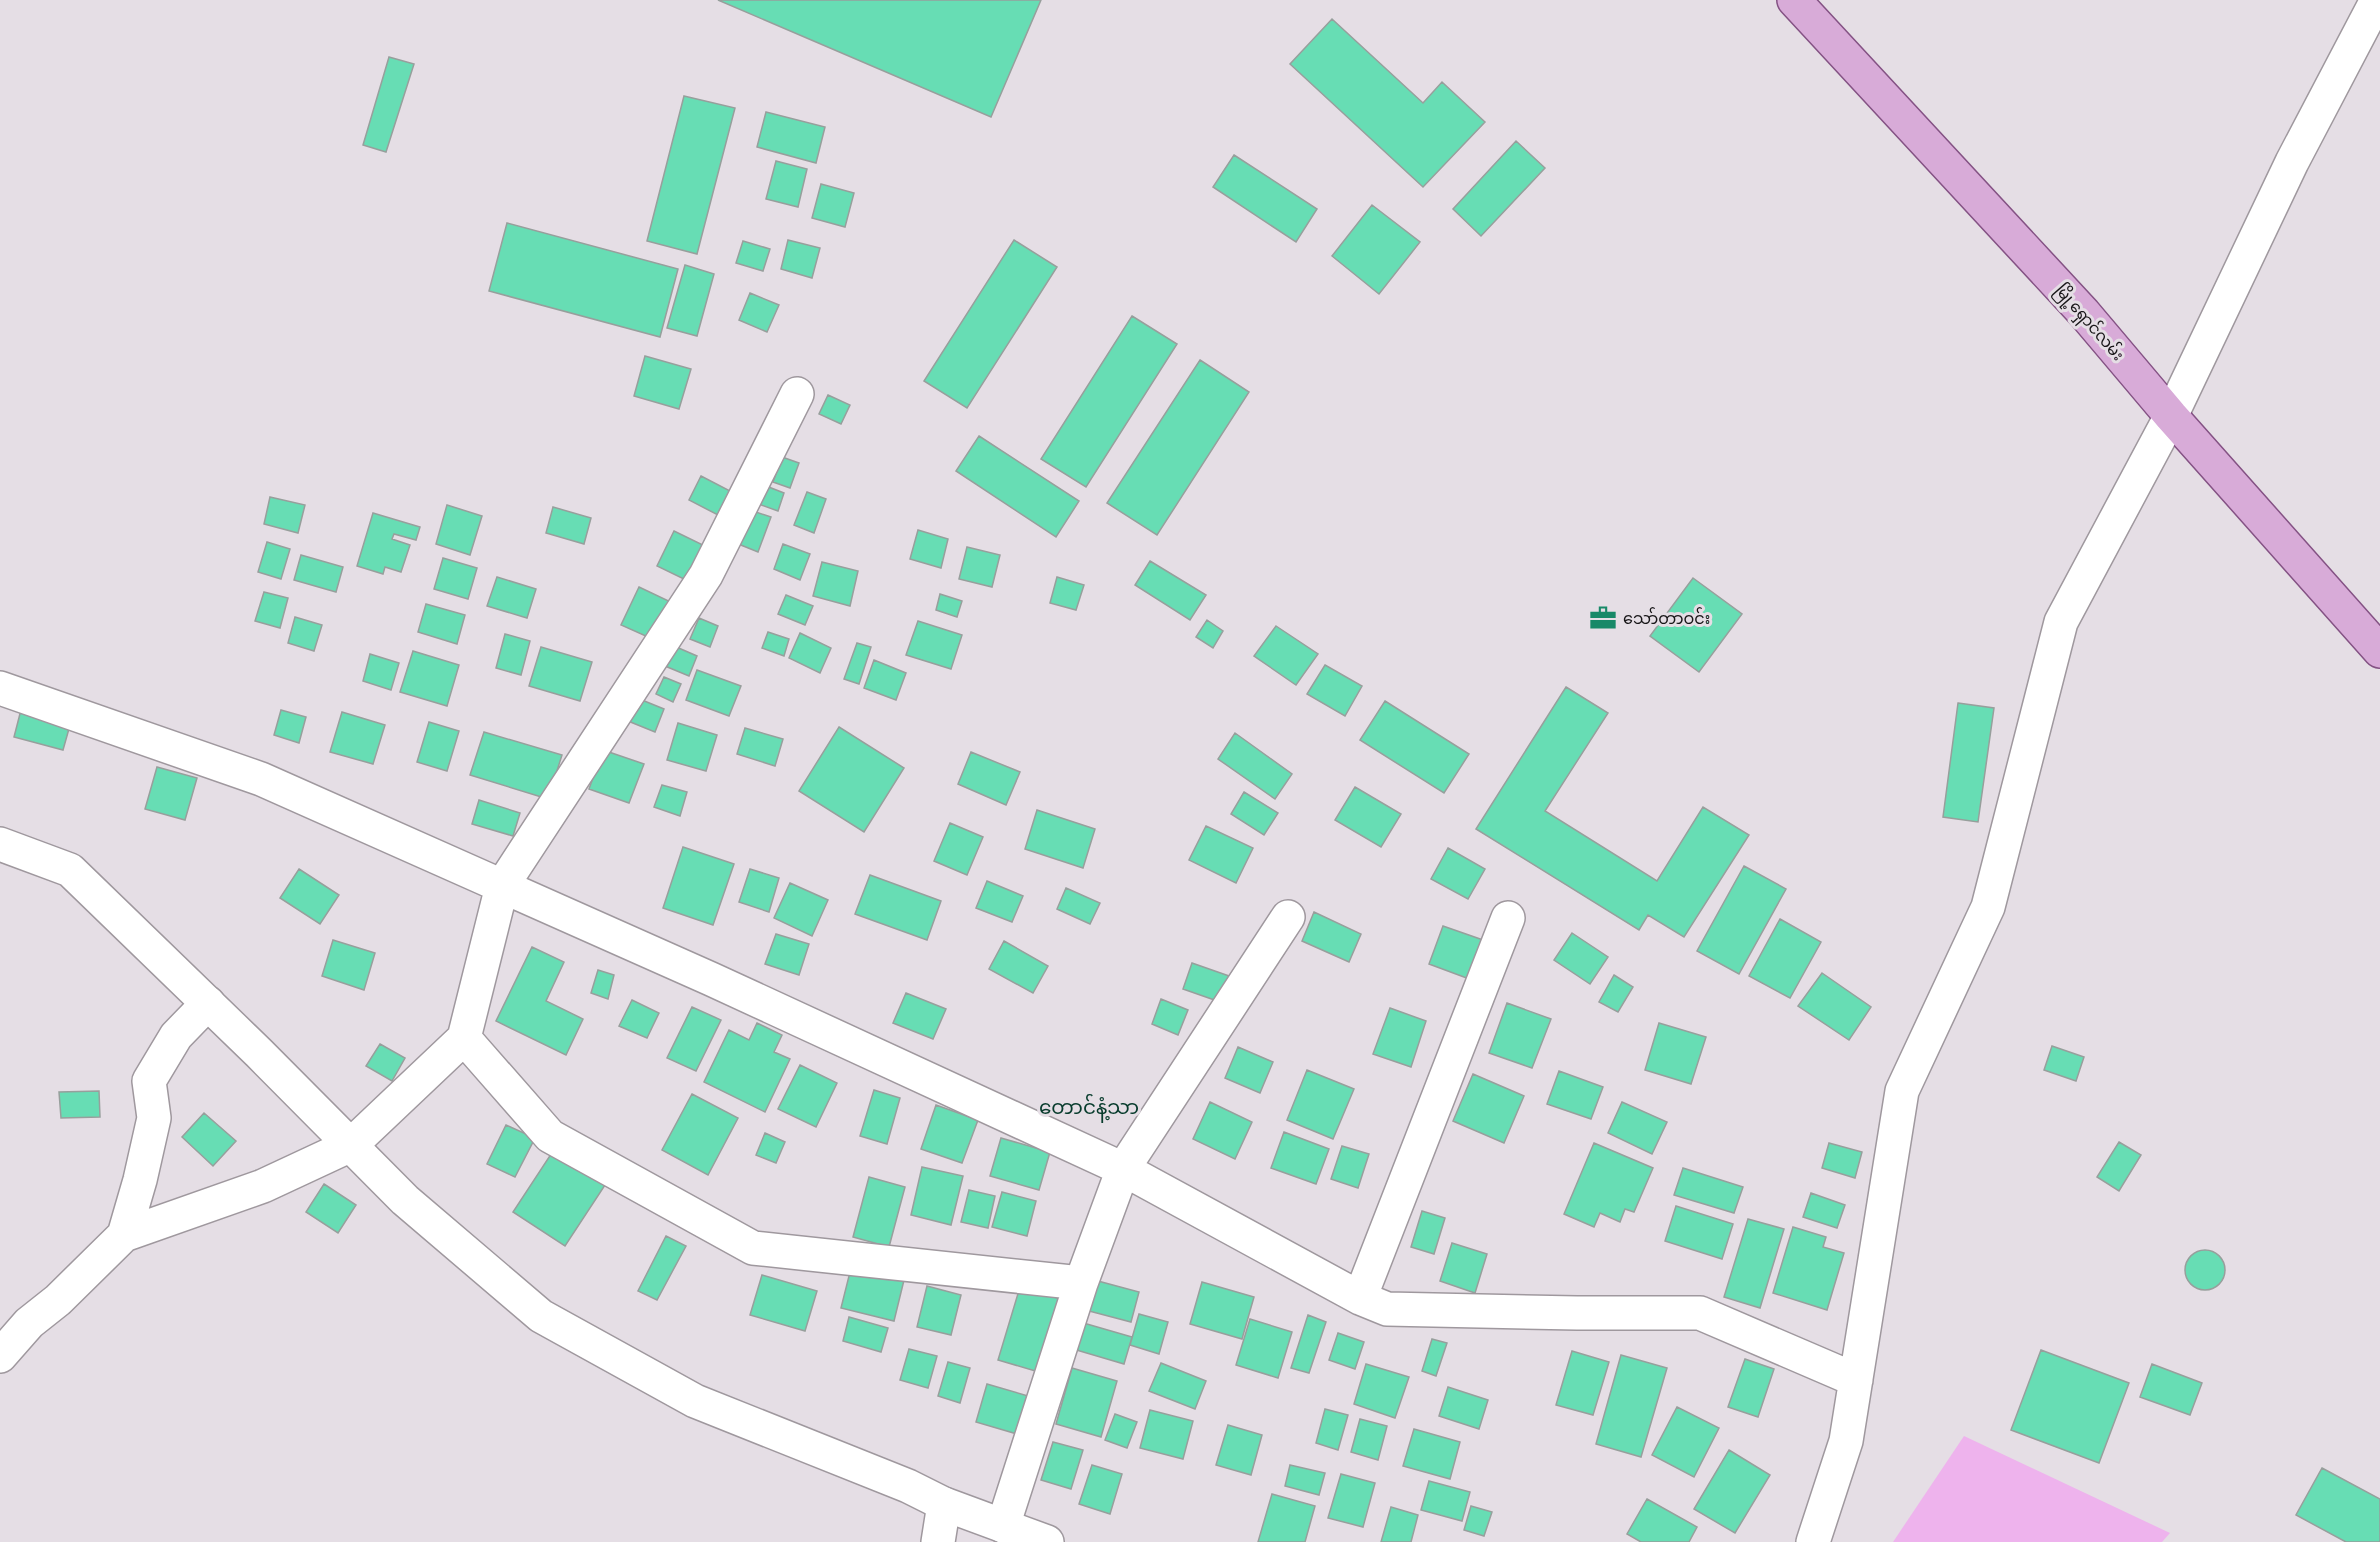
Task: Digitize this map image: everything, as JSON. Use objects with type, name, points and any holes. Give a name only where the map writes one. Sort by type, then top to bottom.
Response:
[{"type":"main road","name":"မြို့ရှောင်လမ်း","points":[[1794,0],[2084,313],[2171,416],[2380,651]]},
{"type":"street","points":[[1813,1542],[1846,1441],[1902,1091],[1988,906],[2061,622],[2171,416],[2292,162],[2377,0]]},
{"type":"street","points":[[0,1356],[29,1323],[66,1292],[124,1234],[262,1186],[351,1145],[464,1038],[502,886],[706,575],[797,394]]},
{"type":"street","points":[[0,687],[261,779],[711,979],[1123,1168],[1360,1298],[1387,1309],[1700,1313],[1856,1380]]},
{"type":"street","points":[[0,844],[70,870],[405,1200],[541,1316],[694,1401],[908,1486],[944,1504],[1047,1542]]},
{"type":"street","points":[[1003,1526],[1082,1283],[1123,1168],[1288,917]]},
{"type":"street","points":[[1360,1298],[1508,918]]},
{"type":"street","points":[[124,1234],[140,1180],[154,1118],[149,1080],[176,1036],[208,1004]]},
{"type":"street","points":[[464,1038],[550,1136],[753,1248],[1082,1283]]},
{"type":"street","points":[[938,1542],[944,1504]]},
{"type":"shaded area","points":[[1964,1436],[2170,1533],[2162,1542],[1893,1542]]},
{"type":"building","points":[[718,0],[1041,0],[991,117]]},
{"type":"building","points":[[1332,19],[1423,103],[1442,82],[1485,122],[1423,187],[1290,64]]},
{"type":"building","points":[[389,57],[414,64],[386,152],[363,145]]},
{"type":"building","points":[[684,96],[735,108],[697,254],[647,241]]},
{"type":"building","points":[[766,112],[825,127],[816,163],[757,147]]},
{"type":"building","points":[[1516,141],[1545,168],[1481,236],[1453,209]]},
{"type":"building","points":[[1234,155],[1317,209],[1296,242],[1213,187]]},
{"type":"building","points":[[776,161],[807,169],[798,207],[766,199]]},
{"type":"building","points":[[821,184],[854,193],[845,227],[812,218]]},
{"type":"building","points":[[1372,205],[1420,242],[1379,294],[1332,256]]},
{"type":"building","points":[[507,223],[678,269],[660,337],[489,291]]},
{"type":"building","points":[[788,240],[820,248],[812,278],[781,269]]},
{"type":"building","points":[[1014,240],[1057,267],[967,408],[924,381]]},
{"type":"building","points":[[743,241],[770,249],[763,271],[736,263]]},
{"type":"building","points":[[685,265],[714,274],[697,336],[667,328]]},
{"type":"building","points":[[750,293],[779,305],[767,332],[739,320]]},
{"type":"building","points":[[1132,316],[1177,344],[1086,487],[1041,459]]},
{"type":"building","points":[[645,356],[691,369],[679,409],[634,396]]},
{"type":"building","points":[[1200,360],[1249,392],[1157,535],[1107,503]]},
{"type":"building","points":[[828,395],[850,405],[841,424],[819,414]]},
{"type":"building","points":[[979,436],[1079,501],[1056,537],[956,471]]},
{"type":"building","points":[[782,457],[799,463],[790,488],[773,482]]},
{"type":"building","points":[[701,476],[732,492],[720,516],[689,500]]},
{"type":"building","points":[[761,484],[784,493],[778,511],[753,502]]},
{"type":"building","points":[[807,492],[826,499],[814,533],[794,525]]},
{"type":"building","points":[[270,497],[305,505],[298,533],[264,524]]},
{"type":"building","points":[[447,505],[482,516],[470,555],[436,544]]},
{"type":"building","points":[[553,507],[591,518],[584,544],[546,533]]},
{"type":"building","points":[[744,508],[771,517],[758,552],[731,541]]},
{"type":"building","points":[[373,513],[420,527],[416,540],[394,534],[392,539],[410,545],[401,572],[385,567],[383,574],[357,566]]},
{"type":"building","points":[[918,530],[948,539],[941,568],[910,559]]},
{"type":"building","points":[[674,531],[705,546],[688,581],[657,566]]},
{"type":"building","points":[[267,542],[290,549],[281,579],[258,572]]},
{"type":"building","points":[[783,544],[810,554],[800,580],[774,569]]},
{"type":"building","points":[[967,547],[1000,555],[992,587],[959,579]]},
{"type":"building","points":[[301,555],[343,567],[336,592],[294,580]]},
{"type":"building","points":[[443,558],[477,568],[468,599],[434,589]]},
{"type":"building","points":[[1150,561],[1206,595],[1190,620],[1135,585]]},
{"type":"building","points":[[822,562],[858,571],[850,606],[813,596]]},
{"type":"building","points":[[497,577],[536,589],[527,618],[487,606]]},
{"type":"building","points":[[1057,577],[1084,585],[1076,610],[1050,603]]},
{"type":"building","points":[[1693,578],[1742,614],[1699,672],[1650,636]]},
{"type":"building","points":[[639,587],[675,604],[657,641],[621,625]]},
{"type":"building","points":[[264,592],[288,598],[280,628],[255,621]]},
{"type":"building","points":[[940,594],[962,601],[957,617],[936,610]]},
{"type":"building","points":[[786,595],[813,606],[805,625],[778,614]]},
{"type":"building","points":[[426,604],[465,615],[457,644],[418,632]]},
{"type":"building","points":[[295,617],[322,625],[314,651],[288,643]]},
{"type":"building","points":[[699,618],[718,626],[710,647],[690,639]]},
{"type":"building","points":[[1207,620],[1223,631],[1213,648],[1196,637]]},
{"type":"building","points":[[918,621],[962,635],[951,669],[906,655]]},
{"type":"building","points":[[1276,626],[1318,654],[1296,685],[1254,656]]},
{"type":"building","points":[[768,632],[789,639],[784,656],[762,648]]},
{"type":"building","points":[[800,633],[831,648],[820,673],[789,658]]},
{"type":"building","points":[[505,634],[530,641],[521,675],[496,668]]},
{"type":"building","points":[[857,643],[871,647],[859,684],[844,679]]},
{"type":"building","points":[[674,646],[697,656],[689,676],[665,666]]},
{"type":"building","points":[[541,647],[592,662],[580,701],[529,686]]},
{"type":"building","points":[[413,651],[459,665],[447,706],[400,692]]},
{"type":"building","points":[[370,654],[399,663],[391,690],[363,681]]},
{"type":"building","points":[[874,660],[906,673],[896,700],[864,688]]},
{"type":"building","points":[[1325,665],[1362,686],[1345,716],[1307,694]]},
{"type":"building","points":[[697,670],[741,686],[729,716],[686,700]]},
{"type":"building","points":[[664,677],[681,684],[673,702],[656,694]]},
{"type":"building","points":[[1566,687],[1608,713],[1545,811],[1657,881],[1703,807],[1749,835],[1684,937],[1648,915],[1639,930],[1476,829]]},
{"type":"building","points":[[637,698],[664,709],[655,732],[628,721]]},
{"type":"building","points":[[1385,701],[1469,754],[1444,793],[1360,740]]},
{"type":"building","points":[[23,702],[72,718],[63,750],[14,737]]},
{"type":"building","points":[[1958,703],[1994,708],[1978,822],[1943,817]]},
{"type":"building","points":[[281,710],[306,717],[299,743],[274,735]]},
{"type":"building","points":[[342,712],[385,725],[373,764],[330,752]]},
{"type":"building","points":[[429,722],[459,731],[447,771],[417,762]]},
{"type":"building","points":[[678,723],[717,735],[706,771],[667,760]]},
{"type":"building","points":[[839,727],[904,768],[864,832],[799,791]]},
{"type":"building","points":[[745,728],[783,739],[775,766],[737,754]]},
{"type":"building","points":[[484,732],[562,755],[548,799],[470,775]]},
{"type":"building","points":[[1235,733],[1292,774],[1275,799],[1218,759]]},
{"type":"building","points":[[603,750],[644,764],[629,803],[589,789]]},
{"type":"building","points":[[971,752],[1020,772],[1006,805],[958,784]]},
{"type":"building","points":[[157,767],[197,778],[185,820],[145,809]]},
{"type":"building","points":[[662,785],[687,792],[680,816],[654,807]]},
{"type":"building","points":[[1355,787],[1401,814],[1381,847],[1335,820]]},
{"type":"building","points":[[1244,792],[1278,813],[1264,835],[1231,814]]},
{"type":"building","points":[[479,800],[520,813],[513,836],[472,824]]},
{"type":"building","points":[[1037,810],[1095,829],[1083,868],[1025,849]]},
{"type":"building","points":[[950,823],[983,837],[967,875],[934,861]]},
{"type":"building","points":[[1206,826],[1253,848],[1236,883],[1189,860]]},
{"type":"building","points":[[683,847],[734,864],[713,925],[663,908]]},
{"type":"building","points":[[1448,848],[1485,869],[1468,899],[1431,879]]},
{"type":"building","points":[[1744,866],[1786,889],[1739,974],[1697,951]]},
{"type":"building","points":[[299,869],[339,895],[320,924],[280,898]]},
{"type":"building","points":[[750,869],[779,878],[769,912],[739,902]]},
{"type":"building","points":[[870,875],[941,901],[927,940],[855,914]]},
{"type":"building","points":[[987,881],[1023,896],[1012,922],[976,908]]},
{"type":"building","points":[[790,883],[828,900],[812,936],[774,918]]},
{"type":"building","points":[[1066,888],[1100,903],[1090,924],[1057,909]]},
{"type":"building","points":[[1314,912],[1361,934],[1349,962],[1302,941]]},
{"type":"building","points":[[1780,919],[1821,942],[1790,998],[1749,976]]},
{"type":"building","points":[[1443,926],[1486,941],[1472,980],[1429,964]]},
{"type":"building","points":[[1572,933],[1608,957],[1590,984],[1554,960]]},
{"type":"building","points":[[776,934],[809,944],[799,975],[765,964]]},
{"type":"building","points":[[333,940],[375,953],[364,990],[322,976]]},
{"type":"building","points":[[1004,941],[1048,966],[1033,993],[989,969]]},
{"type":"building","points":[[532,947],[564,962],[546,1001],[583,1019],[566,1055],[496,1021]]},
{"type":"building","points":[[1192,963],[1232,977],[1223,1003],[1183,989]]},
{"type":"building","points":[[598,970],[614,975],[608,999],[591,993]]},
{"type":"building","points":[[1822,973],[1871,1007],[1849,1040],[1798,1006]]},
{"type":"building","points":[[1614,975],[1633,987],[1618,1012],[1599,1002]]},
{"type":"building","points":[[906,993],[946,1009],[933,1039],[893,1023]]},
{"type":"building","points":[[1161,999],[1188,1010],[1178,1035],[1152,1024]]},
{"type":"building","points":[[632,1000],[659,1013],[647,1038],[619,1026]]},
{"type":"building","points":[[1507,1003],[1551,1019],[1532,1068],[1489,1053]]},
{"type":"building","points":[[692,1007],[721,1020],[696,1071],[667,1058]]},
{"type":"building","points":[[1390,1008],[1426,1021],[1411,1067],[1373,1054]]},
{"type":"building","points":[[757,1023],[782,1035],[774,1052],[790,1059],[765,1112],[704,1082],[729,1030],[749,1040]]},
{"type":"building","points":[[1659,1023],[1706,1037],[1691,1084],[1645,1070]]},
{"type":"building","points":[[380,1044],[405,1058],[392,1081],[366,1066]]},
{"type":"building","points":[[2052,1046],[2084,1057],[2076,1081],[2044,1070]]},
{"type":"building","points":[[1238,1047],[1273,1062],[1260,1093],[1225,1078]]},
{"type":"building","points":[[800,1065],[837,1083],[816,1127],[778,1109]]},
{"type":"building","points":[[1307,1070],[1354,1089],[1333,1139],[1287,1120]]},
{"type":"building","points":[[1559,1071],[1603,1087],[1591,1119],[1547,1104]]},
{"type":"building","points":[[1473,1074],[1524,1096],[1504,1143],[1453,1121]]},
{"type":"building","points":[[874,1090],[900,1098],[887,1144],[860,1136]]},
{"type":"building","points":[[99,1091],[100,1117],[61,1118],[59,1092]]},
{"type":"building","points":[[692,1094],[738,1118],[708,1175],[662,1150]]},
{"type":"building","points":[[1210,1102],[1252,1122],[1235,1159],[1193,1139]]},
{"type":"building","points":[[1622,1102],[1667,1122],[1652,1154],[1608,1133]]},
{"type":"building","points":[[936,1105],[978,1120],[962,1163],[921,1149]]},
{"type":"building","points":[[204,1113],[236,1141],[213,1166],[182,1137]]},
{"type":"building","points":[[506,1125],[535,1138],[515,1177],[487,1164]]},
{"type":"building","points":[[1284,1132],[1329,1149],[1316,1184],[1271,1168]]},
{"type":"building","points":[[765,1133],[785,1142],[776,1163],[756,1155]]},
{"type":"building","points":[[1001,1138],[1050,1152],[1039,1190],[990,1176]]},
{"type":"building","points":[[2119,1142],[2141,1155],[2119,1191],[2097,1177]]},
{"type":"building","points":[[1594,1143],[1653,1168],[1634,1212],[1625,1209],[1620,1222],[1600,1213],[1594,1227],[1564,1214]]},
{"type":"building","points":[[1829,1143],[1862,1152],[1855,1178],[1822,1168]]},
{"type":"building","points":[[557,1145],[609,1179],[565,1246],[513,1212]]},
{"type":"building","points":[[1342,1146],[1369,1154],[1358,1188],[1331,1179]]},
{"type":"building","points":[[922,1167],[963,1176],[951,1225],[911,1215]]},
{"type":"building","points":[[1683,1168],[1743,1187],[1734,1213],[1674,1195]]},
{"type":"building","points":[[869,1177],[905,1187],[889,1247],[853,1237]]},
{"type":"building","points":[[324,1184],[356,1205],[338,1233],[306,1212]]},
{"type":"building","points":[[969,1190],[995,1196],[988,1228],[961,1222]]},
{"type":"building","points":[[1002,1192],[1036,1201],[1027,1236],[992,1227]]},
{"type":"building","points":[[1811,1193],[1845,1205],[1837,1228],[1803,1217]]},
{"type":"building","points":[[1676,1206],[1733,1224],[1722,1259],[1665,1241]]},
{"type":"building","points":[[1422,1211],[1445,1218],[1434,1254],[1411,1247]]},
{"type":"building","points":[[1748,1219],[1784,1229],[1760,1308],[1724,1297]]},
{"type":"building","points":[[1793,1227],[1826,1237],[1823,1247],[1844,1253],[1827,1310],[1773,1293]]},
{"type":"building","points":[[666,1236],[686,1246],[657,1300],[638,1291]]},
{"type":"building","points":[[1452,1243],[1487,1254],[1475,1293],[1440,1281]]},
{"type":"building","points":[[2205,1250],[2213,1251],[2219,1256],[2224,1262],[2224,1278],[2219,1284],[2213,1289],[2205,1290],[2197,1289],[2191,1284],[2186,1278],[2185,1270],[2186,1262],[2191,1256],[2197,1251]]},
{"type":"building","points":[[852,1264],[905,1276],[894,1321],[841,1308]]},
{"type":"building","points":[[762,1275],[817,1291],[805,1331],[750,1315]]},
{"type":"building","points":[[1098,1281],[1139,1292],[1131,1322],[1089,1311]]},
{"type":"building","points":[[1202,1282],[1254,1297],[1242,1339],[1190,1324]]},
{"type":"building","points":[[927,1286],[961,1295],[951,1335],[917,1327]]},
{"type":"building","points":[[1020,1287],[1071,1302],[1049,1375],[998,1360]]},
{"type":"building","points":[[1139,1314],[1168,1322],[1159,1354],[1130,1345]]},
{"type":"building","points":[[1308,1315],[1326,1322],[1309,1373],[1291,1368]]},
{"type":"building","points":[[849,1317],[888,1328],[881,1352],[843,1341]]},
{"type":"building","points":[[1250,1319],[1292,1332],[1278,1378],[1236,1365]]},
{"type":"building","points":[[1080,1322],[1132,1337],[1124,1364],[1073,1349]]},
{"type":"building","points":[[1338,1333],[1364,1342],[1355,1369],[1329,1360]]},
{"type":"building","points":[[1432,1339],[1447,1343],[1436,1376],[1422,1371]]},
{"type":"building","points":[[909,1349],[937,1356],[928,1388],[900,1380]]},
{"type":"building","points":[[2041,1350],[2129,1383],[2099,1463],[2011,1430]]},
{"type":"building","points":[[1572,1351],[1609,1362],[1593,1415],[1556,1405]]},
{"type":"building","points":[[1621,1355],[1667,1368],[1641,1457],[1596,1444]]},
{"type":"building","points":[[1745,1359],[1774,1369],[1758,1417],[1728,1407]]},
{"type":"building","points":[[948,1362],[970,1368],[960,1403],[938,1396]]},
{"type":"building","points":[[1161,1363],[1206,1381],[1195,1409],[1149,1391]]},
{"type":"building","points":[[1366,1364],[1409,1377],[1395,1418],[1354,1404]]},
{"type":"building","points":[[2152,1364],[2202,1383],[2190,1415],[2140,1397]]},
{"type":"building","points":[[1072,1368],[1117,1381],[1101,1437],[1056,1424]]},
{"type":"building","points":[[987,1384],[1028,1396],[1017,1434],[976,1422]]},
{"type":"building","points":[[1448,1387],[1488,1400],[1479,1429],[1439,1416]]},
{"type":"building","points":[[1677,1407],[1719,1428],[1694,1477],[1652,1455]]},
{"type":"building","points":[[1325,1409],[1348,1415],[1338,1450],[1316,1443]]},
{"type":"building","points":[[1150,1410],[1193,1421],[1183,1459],[1140,1448]]},
{"type":"building","points":[[1115,1414],[1137,1422],[1127,1448],[1105,1440]]},
{"type":"building","points":[[1360,1419],[1387,1426],[1378,1460],[1351,1452]]},
{"type":"building","points":[[1228,1425],[1262,1435],[1251,1475],[1216,1465]]},
{"type":"building","points":[[1414,1429],[1460,1442],[1450,1479],[1403,1466]]},
{"type":"building","points":[[1053,1442],[1083,1450],[1071,1489],[1041,1480]]},
{"type":"building","points":[[1729,1450],[1770,1475],[1735,1533],[1694,1509]]},
{"type":"building","points":[[1092,1465],[1122,1474],[1110,1514],[1079,1504]]},
{"type":"building","points":[[1290,1465],[1325,1473],[1319,1495],[1285,1486]]},
{"type":"building","points":[[2322,1468],[2380,1499],[2380,1542],[2346,1542],[2296,1515]]},
{"type":"building","points":[[1341,1474],[1375,1483],[1363,1527],[1328,1518]]},
{"type":"building","points":[[1429,1481],[1470,1492],[1462,1521],[1421,1510]]},
{"type":"building","points":[[1272,1494],[1315,1506],[1305,1542],[1258,1542]]},
{"type":"building","points":[[1647,1499],[1697,1527],[1689,1542],[1641,1542],[1627,1534]]},
{"type":"building","points":[[1471,1506],[1492,1512],[1484,1536],[1464,1530]]},
{"type":"building","points":[[1391,1507],[1418,1515],[1411,1542],[1381,1542]]},
{"type":"place","name":"သော်တာဝင်း","points":[[1603,618]]},
{"type":"district","name":"တောင်နံ့သာ","points":[[1089,1107]]}]
